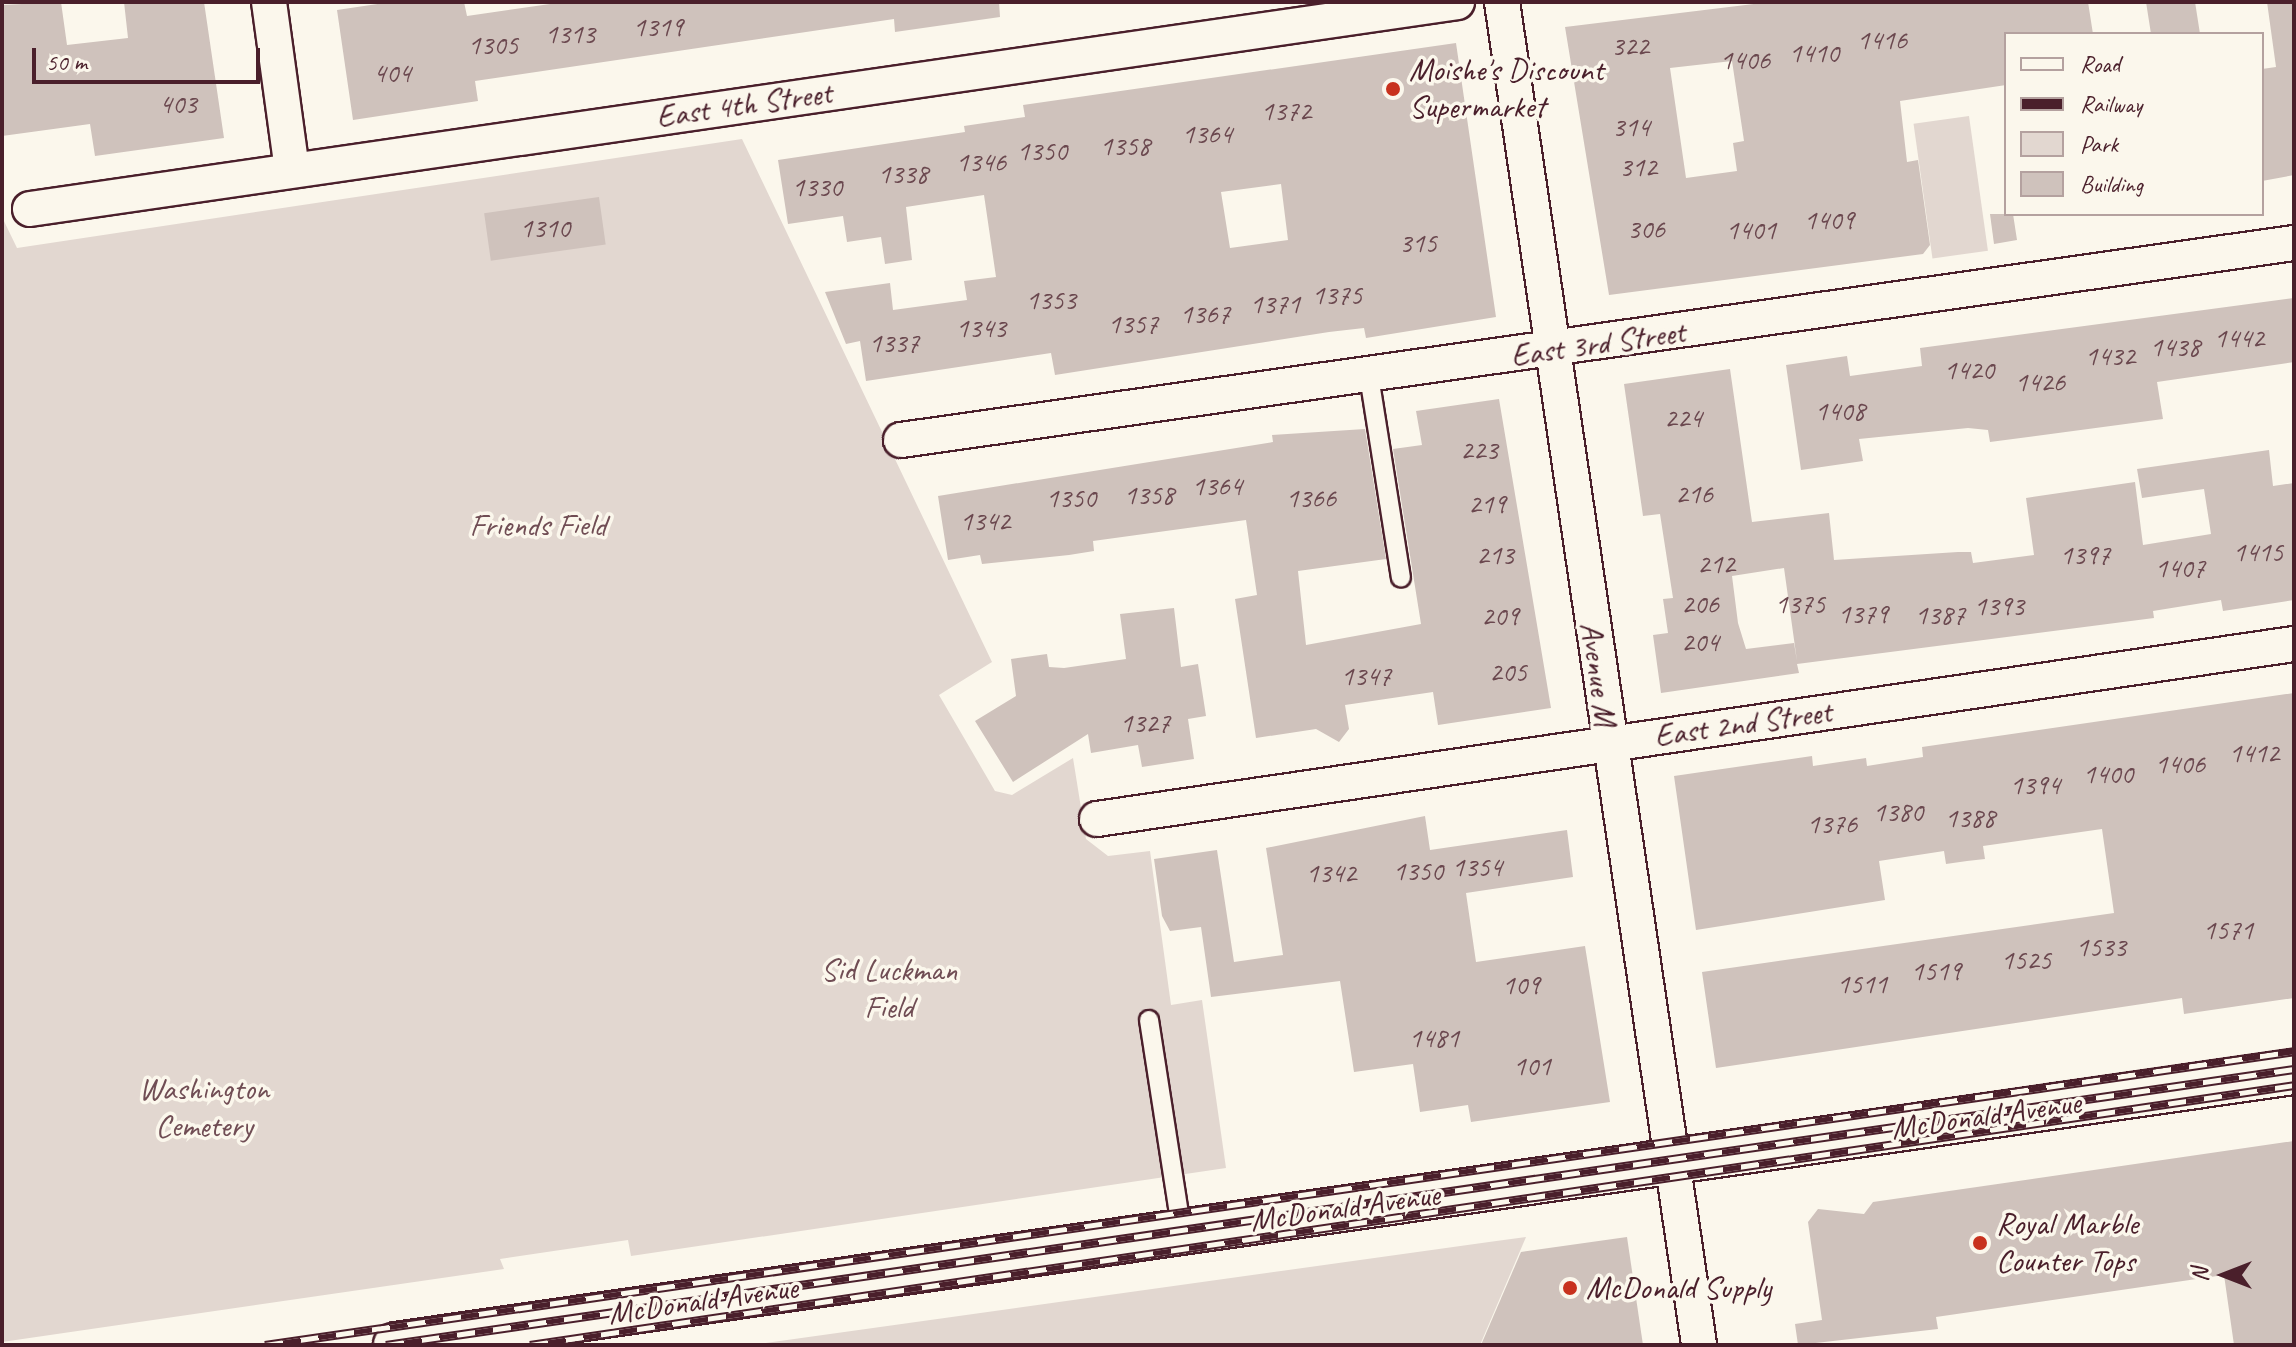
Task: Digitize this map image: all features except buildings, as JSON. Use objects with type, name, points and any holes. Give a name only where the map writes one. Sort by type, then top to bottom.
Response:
[{"type":"main road","name":"McDonald Avenue","points":[[396,1345],[2294,1072]]},
{"type":"street","points":[[269,2],[292,169]]},
{"type":"street","name":"East 4th Street","points":[[30,209],[1457,2]]},
{"type":"street","name":"Avenue M","points":[[1502,2],[1608,744],[1699,1345]]},
{"type":"street","name":"East 3rd Street","points":[[901,440],[1552,351],[2294,243]]},
{"type":"street","name":"East 2nd Street","points":[[1097,819],[2294,644]]},
{"type":"lane","points":[[1369,376],[1401,577]]},
{"type":"lane","points":[[1149,1020],[1182,1232]]},
{"type":"green space","points":[[1969,116],[1988,251],[1932,258],[1914,124]]},
{"type":"green space","points":[[742,139],[992,662],[939,695],[995,791],[1012,795],[1073,758],[1086,839],[1108,856],[1150,851],[1171,1005],[1202,1000],[1226,1168],[631,1256],[628,1240],[500,1259],[504,1269],[2,1342],[2,217],[17,248]]},
{"type":"green space","points":[[1526,1237],[1480,1345],[751,1345],[1489,1242]]},
{"type":"railway","points":[[265,1345],[2294,1051]]},
{"type":"railway","points":[[386,1345],[2294,1069]]},
{"type":"railway","points":[[530,1345],[2294,1085]]},
{"type":"place","name":"Moishe's Discount Supermarket","points":[[1393,89]]},
{"type":"place","name":"Royal Marble Counter Tops","points":[[1980,1243]]},
{"type":"place","name":"McDonald Supply","points":[[1570,1288]]},
{"type":"park label","name":"Friends Field","points":[[538,525]]},
{"type":"park label","name":"Sid Luckman Field","points":[[889,990]]},
{"type":"park label","name":"Washington Cemetery","points":[[204,1108]]}]
